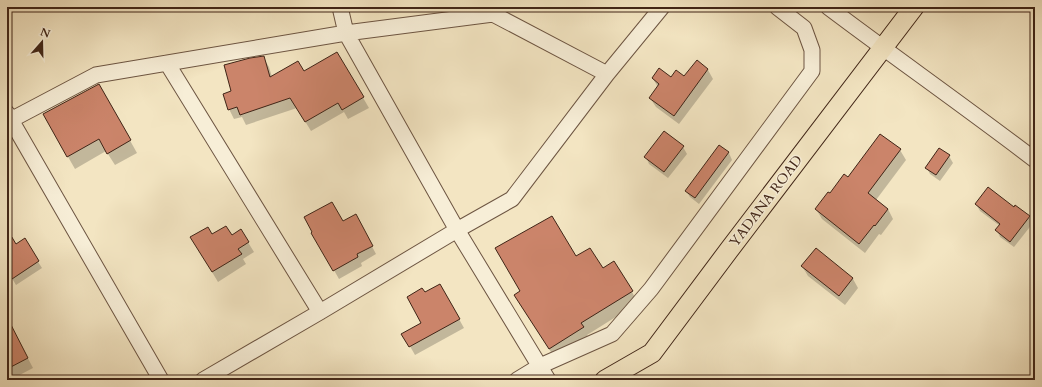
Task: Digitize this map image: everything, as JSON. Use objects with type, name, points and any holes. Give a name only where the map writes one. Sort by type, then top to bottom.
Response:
[{"type":"main road","name":"YADANA ROAD","points":[[604,380],[652,353],[914,7]]},
{"type":"street","points":[[340,7],[346,33],[457,230],[548,380]]},
{"type":"street","points":[[203,380],[512,199],[607,74],[662,7]]},
{"type":"street","points":[[517,380],[540,366],[612,334],[651,289],[812,71],[812,50],[804,28],[777,7]]},
{"type":"street","points":[[828,7],[1035,160]]},
{"type":"street","points":[[161,380],[8,118],[96,75],[346,33],[494,14],[607,74]]},
{"type":"street","points":[[167,63],[320,312]]},
{"type":"building","points":[[337,52],[364,97],[342,110],[338,103],[305,122],[290,98],[240,115],[237,107],[228,110],[223,94],[231,91],[224,65],[264,56],[270,77],[298,61],[304,71]]},
{"type":"building","points":[[697,60],[708,69],[674,116],[649,98],[659,84],[652,78],[659,68],[671,77],[676,70],[684,76]]},
{"type":"building","points":[[99,84],[131,140],[107,154],[99,139],[67,157],[43,114]]},
{"type":"building","points":[[664,131],[684,146],[664,172],[644,157]]},
{"type":"building","points":[[880,134],[901,149],[868,193],[888,209],[859,244],[815,209],[828,192],[830,193],[844,174],[848,177]]},
{"type":"building","points":[[719,145],[729,152],[695,198],[685,191]]},
{"type":"building","points":[[939,148],[950,155],[936,175],[925,168]]},
{"type":"building","points":[[988,187],[1014,207],[1015,205],[1030,216],[1010,242],[995,230],[1000,224],[975,204]]},
{"type":"building","points":[[332,202],[343,221],[356,214],[373,246],[357,254],[358,257],[333,271],[311,233],[312,232],[304,217]]},
{"type":"building","points":[[552,216],[576,256],[590,248],[603,268],[614,261],[633,291],[581,323],[584,327],[549,349],[514,295],[520,291],[495,248]]},
{"type":"building","points":[[226,226],[232,235],[241,229],[249,242],[238,249],[242,254],[212,272],[190,237],[208,227],[212,234]]},
{"type":"building","points":[[7,229],[16,244],[25,238],[39,261],[12,279],[7,271]]},
{"type":"building","points":[[816,248],[853,278],[839,296],[801,266]]},
{"type":"building","points":[[440,284],[460,319],[409,347],[401,334],[421,323],[407,297],[422,288],[425,292]]},
{"type":"building","points":[[7,317],[28,358],[7,369]]}]
